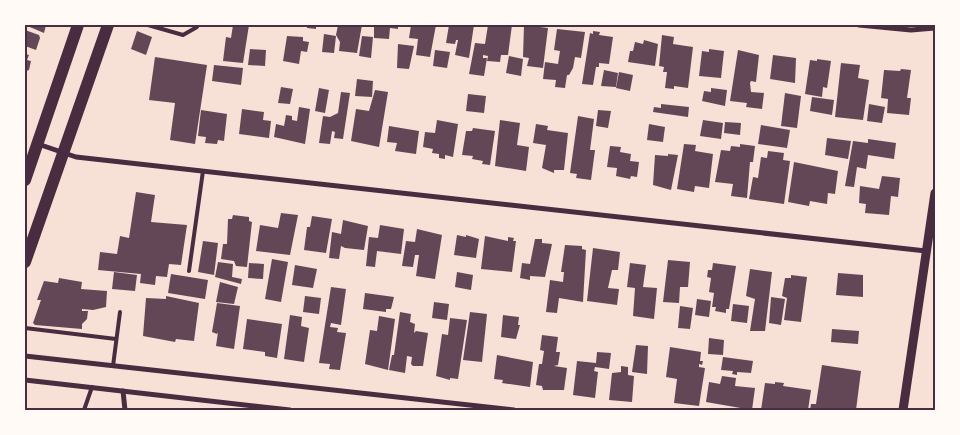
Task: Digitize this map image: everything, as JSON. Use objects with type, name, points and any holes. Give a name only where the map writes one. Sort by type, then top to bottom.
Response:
[{"type":"main road","points":[[25,180],[78,25]]},
{"type":"main road","points":[[25,262],[108,25]]},
{"type":"street","points":[[859,25],[935,28]]},
{"type":"street","points":[[38,144],[76,157],[926,251]]},
{"type":"street","points":[[903,410],[935,193]]},
{"type":"street","points":[[25,356],[514,410]]},
{"type":"street","points":[[25,380],[247,407],[290,410]]},
{"type":"street","points":[[123,391],[124,410]]},
{"type":"lane","points":[[148,25],[183,35],[197,26]]},
{"type":"lane","points":[[189,271],[203,171]]},
{"type":"lane","points":[[113,366],[120,312]]},
{"type":"lane","points":[[25,328],[116,339]]},
{"type":"lane","points":[[84,410],[92,387]]},
{"type":"building","points":[[25,25],[46,25],[44,33]]},
{"type":"building","points":[[233,25],[249,25],[243,63],[223,61],[226,37],[231,38]]},
{"type":"building","points":[[307,25],[316,25],[316,29],[307,28]]},
{"type":"building","points":[[338,25],[362,25],[357,53],[339,51],[340,42],[336,35]]},
{"type":"building","points":[[374,25],[398,25],[398,29],[390,28],[389,39],[374,38]]},
{"type":"building","points":[[411,25],[436,25],[430,57],[416,55],[418,39],[409,38]]},
{"type":"building","points":[[449,25],[474,25],[469,58],[455,55],[458,40],[456,40],[455,44],[446,43]]},
{"type":"building","points":[[488,25],[512,25],[508,55],[501,55],[500,62],[487,61],[488,56],[483,55],[483,58],[487,58],[484,76],[469,74],[475,43],[485,44]]},
{"type":"building","points":[[524,25],[548,28],[543,68],[527,66],[529,58],[523,57]]},
{"type":"building","points":[[557,29],[585,32],[581,58],[575,57],[573,68],[569,75],[567,75],[565,88],[555,87],[556,80],[543,79],[545,62],[558,64],[560,51],[554,50]]},
{"type":"building","points":[[25,30],[39,35],[40,38],[36,50],[25,46]]},
{"type":"building","points":[[137,31],[152,37],[146,55],[131,49]]},
{"type":"building","points":[[593,31],[600,32],[599,35],[613,37],[609,64],[599,63],[599,67],[596,67],[593,85],[582,84],[590,33],[593,34]]},
{"type":"building","points":[[324,34],[336,36],[334,53],[322,52]]},
{"type":"building","points":[[662,35],[674,37],[673,44],[693,47],[688,88],[674,86],[674,89],[665,88],[667,72],[663,72],[664,67],[659,66]]},
{"type":"building","points":[[287,36],[303,37],[303,41],[309,42],[307,52],[301,51],[299,64],[283,61]]},
{"type":"building","points":[[362,36],[373,37],[371,58],[359,56]]},
{"type":"building","points":[[644,40],[658,44],[655,66],[628,62],[630,51],[633,51],[635,42],[643,44]]},
{"type":"building","points":[[398,44],[414,46],[409,69],[397,68]]},
{"type":"building","points":[[250,49],[266,50],[265,66],[248,65]]},
{"type":"building","points":[[709,49],[724,51],[721,78],[699,76],[702,51],[709,52]]},
{"type":"building","points":[[435,50],[450,52],[447,68],[433,66]]},
{"type":"building","points":[[738,50],[759,55],[756,82],[751,81],[750,83],[751,92],[764,93],[762,109],[746,107],[747,103],[730,101]]},
{"type":"building","points":[[25,54],[29,55],[27,60],[31,61],[29,70],[26,71]]},
{"type":"building","points":[[773,55],[796,58],[795,83],[770,79]]},
{"type":"building","points":[[509,56],[523,59],[521,76],[506,73]]},
{"type":"building","points":[[155,57],[207,65],[195,144],[170,140],[175,103],[149,100]]},
{"type":"building","points":[[817,59],[831,61],[827,88],[823,87],[822,97],[805,94],[810,60],[817,61]]},
{"type":"building","points":[[841,63],[860,65],[858,78],[869,80],[863,120],[835,117]]},
{"type":"building","points":[[214,65],[243,68],[241,85],[212,81]]},
{"type":"building","points":[[901,69],[911,70],[907,98],[911,98],[909,115],[887,113],[888,99],[881,98],[884,70],[900,71]]},
{"type":"building","points":[[604,70],[618,73],[616,87],[601,86]]},
{"type":"building","points":[[619,72],[633,75],[630,91],[616,88]]},
{"type":"building","points":[[357,79],[373,81],[372,97],[355,96]]},
{"type":"building","points":[[281,87],[293,89],[290,104],[278,103]]},
{"type":"building","points":[[319,88],[329,90],[325,113],[315,111]]},
{"type":"building","points":[[711,88],[727,90],[725,106],[702,101],[704,91],[711,92]]},
{"type":"building","points":[[375,90],[388,92],[379,147],[351,141],[356,109],[369,111]]},
{"type":"building","points":[[341,92],[350,93],[343,139],[334,138],[335,132],[332,131],[330,144],[319,143],[323,116],[330,117],[338,113]]},
{"type":"building","points":[[785,93],[801,96],[797,128],[781,126]]},
{"type":"building","points":[[468,94],[486,96],[484,113],[466,111]]},
{"type":"building","points":[[812,97],[834,100],[832,115],[810,111]]},
{"type":"building","points":[[661,104],[689,107],[688,117],[653,112],[654,107],[661,108]]},
{"type":"building","points":[[869,104],[885,107],[882,123],[867,121]]},
{"type":"building","points":[[299,107],[310,109],[305,144],[274,137],[276,124],[284,126],[286,115],[292,116],[292,120],[297,121]]},
{"type":"building","points":[[242,109],[264,112],[263,120],[271,121],[269,138],[239,134]]},
{"type":"building","points":[[201,110],[227,114],[224,141],[218,140],[217,144],[205,143],[206,137],[198,136]]},
{"type":"building","points":[[598,110],[611,111],[608,128],[596,126]]},
{"type":"building","points":[[578,116],[594,119],[590,150],[595,150],[591,180],[576,178],[577,174],[570,173]]},
{"type":"building","points":[[437,120],[458,124],[453,157],[445,155],[445,159],[439,158],[439,154],[432,153],[433,149],[423,147],[425,132],[435,133]]},
{"type":"building","points":[[500,120],[520,123],[517,145],[529,147],[526,171],[495,166]]},
{"type":"building","points":[[703,120],[723,123],[721,139],[700,136]]},
{"type":"building","points":[[725,122],[741,123],[740,135],[724,133]]},
{"type":"building","points":[[536,124],[548,126],[547,130],[568,133],[564,170],[554,170],[554,173],[542,168],[546,145],[533,143]]},
{"type":"building","points":[[649,124],[665,127],[663,142],[647,140]]},
{"type":"building","points":[[761,125],[790,130],[787,148],[758,144]]},
{"type":"building","points":[[389,126],[419,131],[416,154],[395,151],[397,143],[387,142]]},
{"type":"building","points":[[473,128],[495,131],[490,165],[482,164],[483,161],[472,159],[473,156],[462,155],[466,131],[472,131]]},
{"type":"building","points":[[827,138],[851,141],[848,159],[825,155]]},
{"type":"building","points":[[868,139],[896,143],[894,159],[868,155],[866,169],[857,167],[854,187],[845,186],[853,141],[868,143]]},
{"type":"building","points":[[684,144],[696,145],[695,151],[713,154],[709,188],[695,186],[694,192],[677,189]]},
{"type":"building","points":[[740,144],[755,146],[753,162],[750,162],[747,198],[731,196],[733,184],[715,182],[721,150],[730,151],[731,146],[740,147]]},
{"type":"building","points":[[610,146],[621,147],[620,152],[631,154],[630,161],[639,162],[637,177],[631,176],[630,179],[616,176],[617,168],[607,167]]},
{"type":"building","points":[[768,151],[784,153],[783,160],[790,161],[784,204],[749,199],[753,177],[758,178],[761,157],[767,158]]},
{"type":"building","points":[[668,154],[678,155],[671,190],[653,185],[655,155],[668,156]]},
{"type":"building","points":[[794,162],[838,171],[835,194],[828,193],[827,204],[810,201],[809,206],[788,202]]},
{"type":"building","points":[[882,176],[900,178],[898,197],[891,196],[889,215],[865,213],[866,204],[859,203],[860,186],[879,189]]},
{"type":"building","points":[[136,192],[155,195],[151,222],[187,225],[181,265],[169,264],[167,277],[156,276],[155,285],[140,283],[141,274],[98,270],[100,252],[117,254],[120,236],[129,238]]},
{"type":"building","points":[[281,213],[298,215],[290,255],[256,251],[260,225],[278,228]]},
{"type":"building","points":[[233,215],[249,217],[249,221],[252,222],[247,267],[236,266],[234,261],[221,259],[223,244],[227,244],[228,219],[232,219]]},
{"type":"building","points":[[312,216],[332,219],[326,253],[304,250],[307,227],[310,227]]},
{"type":"building","points":[[343,220],[368,226],[364,250],[341,246],[339,259],[329,258],[332,232],[341,234]]},
{"type":"building","points":[[380,225],[404,229],[401,254],[377,251],[375,267],[366,266],[369,237],[378,238]]},
{"type":"building","points":[[417,229],[442,235],[435,279],[416,276],[419,255],[415,255],[413,267],[402,266],[406,241],[415,242]]},
{"type":"building","points":[[457,235],[466,237],[466,235],[479,239],[476,258],[454,255]]},
{"type":"building","points":[[485,236],[508,241],[508,237],[514,238],[513,241],[516,241],[512,272],[481,269]]},
{"type":"building","points":[[535,239],[542,239],[542,243],[552,244],[545,277],[530,276],[530,280],[520,278],[522,263],[530,264]]},
{"type":"building","points":[[203,241],[218,243],[214,275],[198,272]]},
{"type":"building","points":[[565,245],[582,246],[582,249],[586,250],[583,302],[559,298],[557,313],[546,312],[550,280],[563,282],[564,272],[561,272]]},
{"type":"building","points":[[593,248],[620,252],[618,270],[612,270],[608,288],[619,289],[617,305],[587,301]]},
{"type":"building","points":[[272,259],[288,262],[281,302],[265,299]]},
{"type":"building","points":[[668,260],[690,262],[688,287],[680,287],[679,303],[663,302]]},
{"type":"building","points":[[218,262],[233,264],[232,277],[242,279],[241,284],[215,277]]},
{"type":"building","points":[[249,263],[264,264],[263,279],[248,278]]},
{"type":"building","points":[[630,263],[646,265],[643,287],[657,288],[654,319],[633,316],[635,288],[627,287]]},
{"type":"building","points":[[713,263],[736,266],[729,309],[726,309],[726,313],[715,311],[716,307],[712,307],[714,293],[709,292],[711,278],[707,277],[708,270],[712,270]]},
{"type":"building","points":[[295,265],[317,269],[313,288],[292,285]]},
{"type":"building","points":[[750,269],[772,272],[765,331],[750,331],[755,299],[746,296]]},
{"type":"building","points":[[114,272],[137,275],[135,291],[112,289]]},
{"type":"building","points":[[457,272],[473,275],[471,290],[455,287]]},
{"type":"building","points":[[838,273],[863,275],[863,297],[836,295]]},
{"type":"building","points":[[171,274],[208,280],[205,299],[168,293]]},
{"type":"building","points":[[791,275],[807,277],[801,322],[784,320],[787,298],[782,296],[785,278],[791,278]]},
{"type":"building","points":[[59,278],[82,282],[81,289],[107,291],[106,307],[93,310],[82,309],[82,311],[88,311],[87,319],[82,324],[82,329],[35,325],[33,323],[41,300],[37,300],[44,281],[58,283]]},
{"type":"building","points":[[220,282],[238,287],[234,304],[216,302]]},
{"type":"building","points":[[331,287],[346,289],[341,325],[331,323],[330,327],[338,328],[337,332],[346,333],[340,370],[329,369],[330,364],[319,363]]},
{"type":"building","points":[[365,293],[394,297],[391,309],[386,309],[386,312],[363,309]]},
{"type":"building","points":[[166,296],[199,303],[194,341],[176,339],[175,342],[143,336],[146,298],[166,299]]},
{"type":"building","points":[[305,296],[321,298],[319,314],[303,312]]},
{"type":"building","points":[[771,297],[785,299],[781,325],[769,323]]},
{"type":"building","points":[[697,299],[711,301],[709,317],[695,315]]},
{"type":"building","points":[[434,302],[449,304],[447,320],[432,318]]},
{"type":"building","points":[[217,303],[240,306],[234,349],[216,346],[218,332],[217,334],[212,332]]},
{"type":"building","points":[[733,304],[749,306],[747,323],[731,321]]},
{"type":"building","points":[[680,306],[693,308],[690,329],[678,328]]},
{"type":"building","points":[[400,312],[411,314],[410,322],[415,324],[414,333],[416,331],[428,333],[423,366],[413,366],[411,364],[412,357],[407,356],[405,373],[389,370],[392,355],[394,355]]},
{"type":"building","points":[[470,312],[487,314],[482,362],[463,360]]},
{"type":"building","points":[[290,315],[302,317],[301,326],[309,328],[304,362],[284,359]]},
{"type":"building","points":[[503,315],[519,317],[518,325],[520,325],[516,339],[501,337]]},
{"type":"building","points":[[379,316],[395,319],[388,370],[365,364],[370,330],[377,331]]},
{"type":"building","points":[[450,318],[467,320],[458,379],[450,378],[450,380],[436,376],[442,334],[448,335]]},
{"type":"building","points":[[247,319],[282,324],[277,358],[265,356],[265,352],[243,349]]},
{"type":"building","points":[[832,329],[859,331],[858,344],[831,342]]},
{"type":"building","points":[[542,335],[558,337],[556,352],[560,352],[558,365],[554,366],[567,368],[564,390],[543,390],[542,386],[536,385],[539,364],[542,364],[544,351],[540,350]]},
{"type":"building","points":[[709,338],[724,340],[723,355],[708,354]]},
{"type":"building","points":[[636,345],[648,346],[647,374],[632,372]]},
{"type":"building","points":[[670,347],[701,352],[700,361],[703,361],[702,365],[699,364],[699,367],[705,368],[699,406],[674,403],[677,379],[666,377]]},
{"type":"building","points":[[597,352],[611,353],[609,369],[595,367],[594,371],[598,372],[595,398],[573,395],[577,361],[596,363]]},
{"type":"building","points":[[497,355],[533,362],[530,387],[502,383],[503,380],[494,379]]},
{"type":"building","points":[[723,357],[753,361],[751,373],[737,372],[737,375],[732,374],[733,371],[721,370]]},
{"type":"building","points":[[822,365],[861,371],[856,410],[810,410],[811,404],[816,404]]},
{"type":"building","points":[[621,366],[628,367],[628,375],[634,376],[632,402],[609,400],[612,373],[621,372]]},
{"type":"building","points":[[722,376],[736,378],[735,386],[755,388],[752,410],[706,402],[709,382],[720,384]]},
{"type":"building","points":[[775,382],[784,383],[783,386],[811,390],[808,410],[761,410],[765,383],[775,384]]}]
